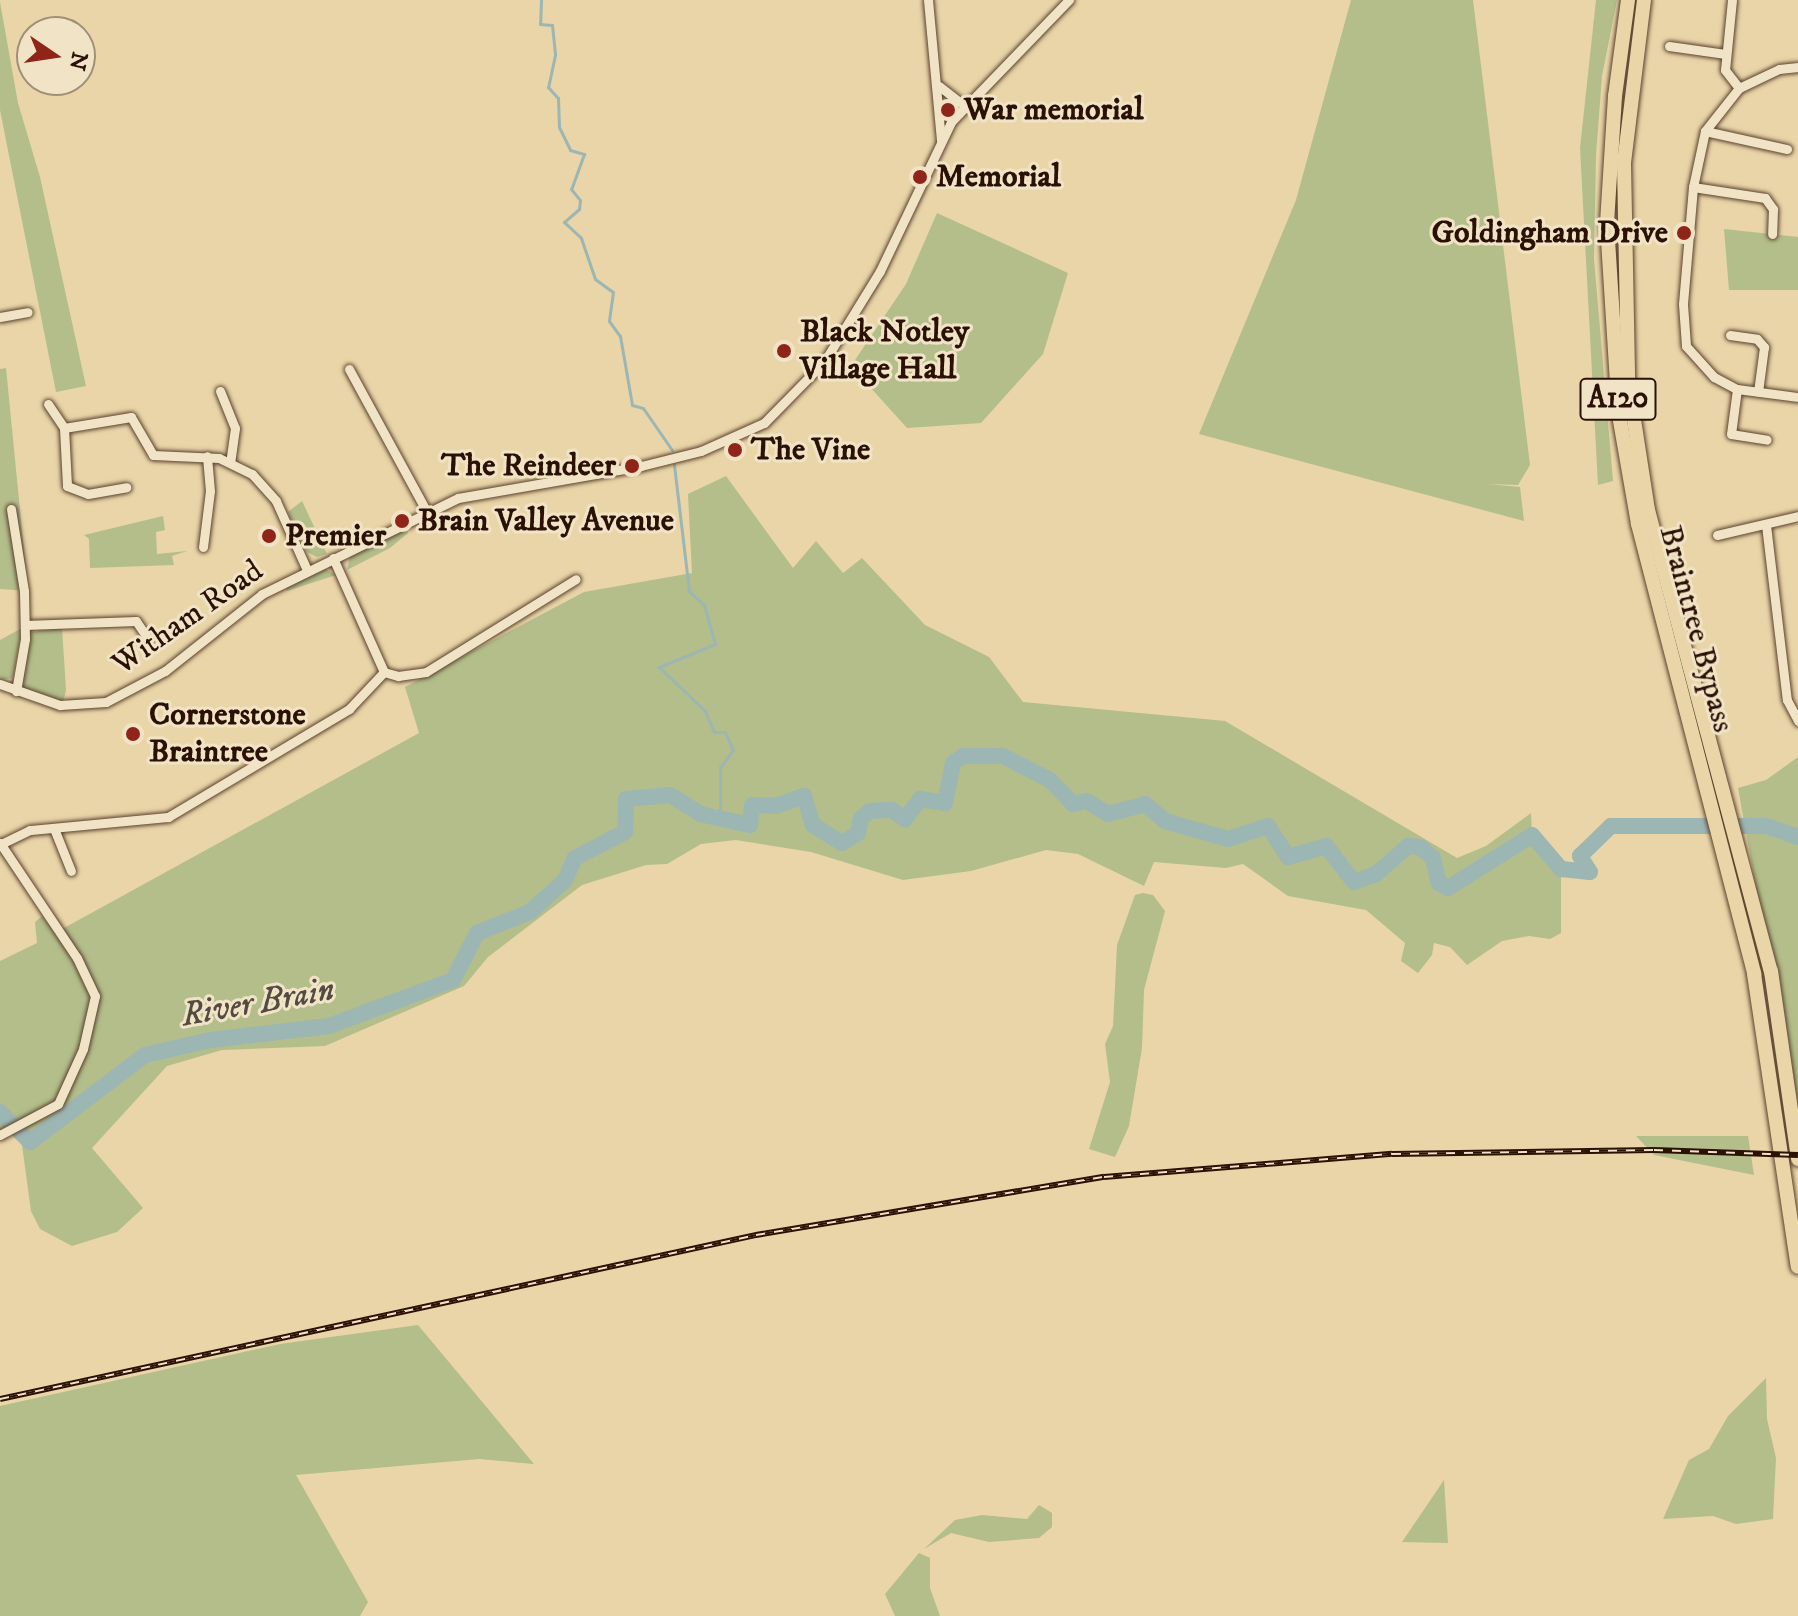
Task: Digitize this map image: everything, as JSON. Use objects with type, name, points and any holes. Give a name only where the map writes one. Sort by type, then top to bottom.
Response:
[{"type":"highway","name":"Braintree Bypass","points":[[1628,0],[1615,96],[1607,224],[1619,415],[1638,524],[1725,851],[1775,1094],[1798,1267]]},
{"type":"highway","name":"Braintree Bypass","points":[[1644,0],[1623,177],[1628,381],[1648,510],[1725,785],[1771,971],[1798,1159]]},
{"type":"street","points":[[928,0],[939,86],[941,141]]},
{"type":"street","name":"Witham Road","points":[[0,684],[16,691],[80,706],[124,696],[165,671],[262,594],[458,498],[584,479],[701,451],[764,423],[824,362],[880,271],[941,141],[965,106],[1022,54],[1069,0]]},
{"type":"street","points":[[1732,0],[1725,70],[1739,88]]},
{"type":"street","points":[[1669,46],[1725,54]]},
{"type":"street","points":[[1798,67],[1779,69],[1739,88],[1705,131],[1693,187],[1683,304],[1686,346],[1698,365],[1737,389],[1798,397]]},
{"type":"street","points":[[939,86],[965,106]]},
{"type":"street","points":[[1705,131],[1787,149]]},
{"type":"street","points":[[1693,187],[1765,198],[1773,209],[1772,234]]},
{"type":"street","points":[[0,317],[28,312]]},
{"type":"street","points":[[1730,335],[1757,339],[1764,347],[1758,392]]},
{"type":"street","points":[[349,369],[427,512]]},
{"type":"street","points":[[1737,389],[1731,434],[1767,440]]},
{"type":"street","points":[[220,391],[235,428],[230,462]]},
{"type":"street","points":[[48,404],[64,428],[67,486],[88,494],[126,487]]},
{"type":"street","points":[[64,428],[131,417],[153,455],[207,456],[230,462],[252,474],[276,501],[307,570]]},
{"type":"street","points":[[203,547],[210,491],[207,456]]},
{"type":"street","points":[[11,509],[25,625],[16,691]]},
{"type":"street","points":[[1717,535],[1798,516]]},
{"type":"street","points":[[1766,525],[1787,700],[1798,721]]},
{"type":"street","points":[[333,558],[384,672],[398,676],[426,672],[576,579]]},
{"type":"street","points":[[25,625],[136,621],[148,639]]},
{"type":"street","points":[[2,1134],[58,1104],[88,1034],[95,996],[89,981],[0,844],[30,830],[55,831],[91,820],[168,817],[349,709],[384,672]]},
{"type":"street","points":[[55,831],[71,871]]},
{"type":"green space","points":[[1351,0],[1473,0],[1530,465],[1518,485],[1488,484],[1520,487],[1524,521],[1199,434],[1296,200]]},
{"type":"green space","points":[[1596,0],[1617,0],[1602,76],[1596,155],[1594,259],[1613,481],[1598,485],[1580,148]]},
{"type":"green space","points":[[0,2],[16,96],[40,177],[86,386],[56,392],[0,110]]},
{"type":"green space","points":[[937,213],[1068,273],[1043,354],[981,423],[907,428],[851,366],[906,284]]},
{"type":"green space","points":[[1724,229],[1798,237],[1798,290],[1729,290]]},
{"type":"green space","points":[[6,368],[28,591],[0,589],[0,369]]},
{"type":"green space","points":[[726,476],[793,568],[816,541],[843,573],[862,558],[925,625],[989,657],[1023,702],[1225,721],[1457,858],[1486,846],[1531,813],[1532,835],[1561,869],[1561,933],[1550,939],[1529,936],[1502,941],[1467,965],[1450,947],[1434,943],[1432,955],[1418,973],[1401,961],[1405,943],[1366,910],[1288,896],[1243,864],[1226,868],[1154,862],[1144,886],[1078,854],[1046,850],[971,871],[903,880],[811,852],[736,840],[701,844],[667,864],[646,865],[582,885],[488,957],[464,986],[325,1046],[222,1050],[167,1066],[92,1148],[143,1208],[117,1232],[72,1246],[40,1229],[31,1211],[21,1138],[9,1127],[0,1131],[0,961],[37,943],[35,922],[42,916],[55,933],[419,733],[405,687],[584,592],[692,573],[688,494]]},
{"type":"green space","points":[[302,501],[327,554],[317,557],[307,552],[288,512]]},
{"type":"green space","points":[[163,516],[165,530],[156,532],[157,554],[187,551],[172,556],[174,565],[90,568],[89,539],[84,535]]},
{"type":"green space","points":[[406,528],[408,533],[390,548],[347,570],[350,556]]},
{"type":"green space","points":[[322,567],[336,575],[287,591],[285,586]]},
{"type":"green space","points":[[62,627],[66,690],[63,703],[24,690],[23,685],[28,633]]},
{"type":"green space","points":[[22,628],[13,678],[0,680],[0,640]]},
{"type":"green space","points":[[1798,757],[1798,1118],[1738,788],[1766,780]]},
{"type":"green space","points":[[1135,895],[1153,895],[1165,911],[1144,990],[1142,1048],[1129,1126],[1115,1157],[1089,1149],[1110,1082],[1105,1044],[1113,1026],[1117,945]]},
{"type":"green space","points":[[1636,1136],[1748,1136],[1754,1175],[1654,1155]]},
{"type":"green space","points":[[418,1325],[534,1464],[479,1459],[296,1475],[368,1602],[360,1616],[0,1616],[0,1406],[280,1344]]},
{"type":"green space","points":[[1766,1378],[1767,1419],[1776,1458],[1773,1519],[1736,1524],[1713,1516],[1663,1519],[1689,1460],[1709,1449],[1728,1416]]},
{"type":"green space","points":[[1444,1480],[1448,1543],[1402,1542]]},
{"type":"green space","points":[[1039,1505],[1052,1513],[1052,1527],[1039,1538],[989,1542],[951,1533],[924,1549],[955,1520],[982,1515],[1027,1519]]},
{"type":"green space","points":[[919,1553],[930,1558],[930,1588],[940,1616],[895,1616],[885,1594]]},
{"type":"waterway","points":[[541,0],[540,24],[552,25],[555,55],[548,87],[558,98],[559,127],[570,150],[584,154],[571,189],[580,200],[579,209],[564,222],[581,238],[595,279],[613,292],[609,321],[620,336],[632,405],[643,408],[672,450]]},
{"type":"waterway","points":[[674,465],[689,591],[704,605],[715,644],[659,667],[705,711],[714,732],[725,732],[733,750],[720,767],[720,812]]},
{"type":"waterway","name":"River Brain","points":[[0,1112],[30,1142],[145,1055],[210,1040],[329,1026],[453,980],[477,933],[530,912],[565,880],[575,858],[625,832],[626,799],[670,795],[700,814],[750,825],[752,805],[776,806],[804,796],[813,825],[842,843],[858,833],[861,818],[870,811],[892,810],[905,819],[920,799],[945,803],[953,763],[963,756],[1003,756],[1050,780],[1073,804],[1087,801],[1108,814],[1145,804],[1165,821],[1228,839],[1268,826],[1288,857],[1326,846],[1354,882],[1376,874],[1408,846],[1420,847],[1433,858],[1439,883],[1448,888],[1532,835],[1561,869],[1590,872],[1580,856],[1611,826],[1766,826],[1798,837]]},
{"type":"railway","points":[[0,1399],[756,1235],[1104,1177],[1392,1154],[1654,1150],[1798,1155]]},
{"type":"place","name":"War memorial","points":[[948,110]]},
{"type":"place","name":"Memorial","points":[[920,177]]},
{"type":"place","name":"Goldingham Drive","points":[[1684,233]]},
{"type":"place","name":"Black Notley Village Hall","points":[[784,351]]},
{"type":"place","name":"The Vine","points":[[735,450]]},
{"type":"place","name":"The Reindeer","points":[[632,466]]},
{"type":"place","name":"Brain Valley Avenue","points":[[402,521]]},
{"type":"place","name":"Premier","points":[[269,536]]},
{"type":"place","name":"Cornerstone Braintree","points":[[133,734]]}]
